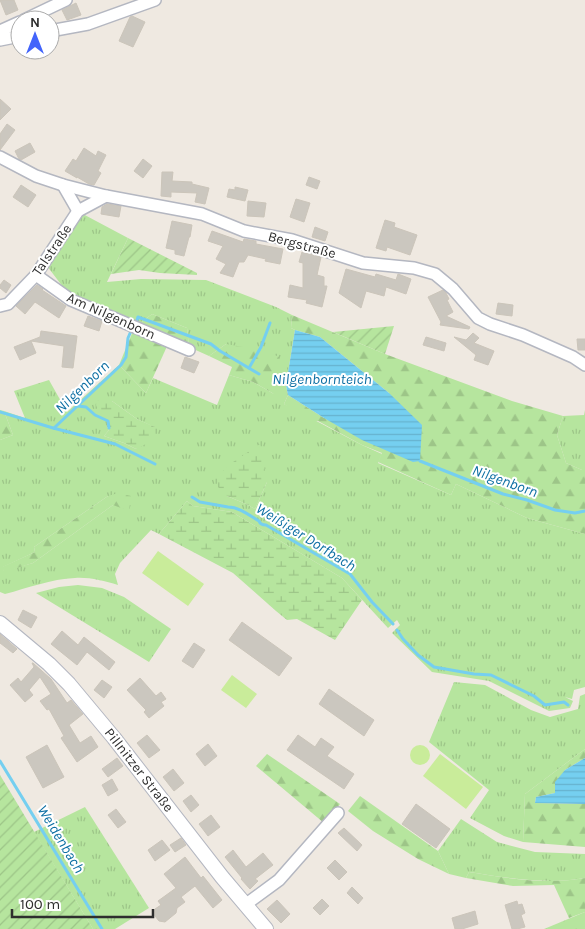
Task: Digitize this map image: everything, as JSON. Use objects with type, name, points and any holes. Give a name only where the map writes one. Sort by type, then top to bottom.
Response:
[{"type":"street","points":[[45,10],[66,0]]},
{"type":"street","points":[[60,29],[88,24],[154,0]]},
{"type":"street","name":"Bergstraße","points":[[0,157],[36,176],[63,185],[106,196],[202,214],[244,231],[292,240],[363,263],[414,268],[435,274],[453,289],[478,318],[490,324],[523,334],[573,357],[585,365]]},
{"type":"street","name":"Talstraße","points":[[63,185],[78,211]]},
{"type":"street","name":"Talstraße","points":[[0,306],[8,304],[36,275],[78,211],[106,196]]},
{"type":"street","name":"Am Nilgenborn","points":[[36,275],[71,300],[189,350]]},
{"type":"street","name":"Pillnitzer Straße","points":[[0,623],[49,664],[69,684],[114,738],[222,877],[266,929]]},
{"type":"street","points":[[244,904],[279,880],[338,813]]},
{"type":"green space","points":[[81,213],[128,238],[107,282],[141,279],[206,280],[276,307],[292,315],[291,328],[295,330],[286,385],[288,395],[284,404],[382,454],[378,463],[451,495],[456,484],[527,518],[585,534],[585,687],[574,690],[572,699],[565,697],[573,701],[570,708],[549,711],[489,681],[432,672],[392,633],[400,625],[397,620],[388,628],[342,578],[232,512],[193,506],[187,501],[159,534],[151,530],[120,563],[115,574],[118,585],[91,579],[75,578],[48,582],[5,594],[0,592],[0,440],[13,435],[4,411],[25,418],[14,391],[49,380],[67,412],[119,365],[146,393],[153,378],[217,405],[229,375],[253,382],[274,394],[226,344],[209,356],[189,347],[187,328],[152,314],[138,325],[76,299],[63,287],[47,266]],"holes":[[[112,401],[137,419],[154,427],[136,449],[104,436],[109,430],[105,419],[106,412]],[[267,482],[255,509],[227,496]],[[108,496],[113,505],[33,563],[4,571],[3,567],[35,552],[34,547]]]},
{"type":"green space","points":[[128,238],[197,273],[197,275],[139,270],[111,274]]},
{"type":"green space","points":[[152,314],[187,328],[189,347],[138,325]]},
{"type":"green space","points":[[292,315],[385,354],[512,401],[563,416],[557,435],[566,463],[585,470],[585,534],[527,518],[456,484],[451,495],[378,462],[382,453],[362,445],[318,421],[308,422],[284,404],[288,395],[324,418],[389,393],[320,337],[291,328]]},
{"type":"green space","points":[[394,326],[385,354],[333,332]]},
{"type":"green space","points":[[133,331],[168,344],[146,393],[119,365]]},
{"type":"green space","points":[[226,344],[266,351],[279,357],[274,394],[253,382],[229,375],[232,367],[209,356]]},
{"type":"green space","points":[[97,401],[112,401],[137,419],[155,427],[155,435],[150,442],[136,449],[104,436],[109,430],[104,417],[96,405]]},
{"type":"green space","points":[[0,410],[4,411],[13,435],[0,440]]},
{"type":"green space","points":[[585,410],[585,470],[582,470],[566,463],[557,435],[563,416],[584,415]]},
{"type":"green space","points":[[260,444],[267,482],[255,509],[227,496],[218,487],[218,476],[230,464]]},
{"type":"green space","points":[[118,493],[131,496],[129,511],[113,505],[33,563],[4,572],[2,567],[35,552],[34,547],[108,496]]},
{"type":"green space","points":[[187,501],[193,506],[232,512],[342,578],[362,600],[335,640],[297,619],[287,620],[233,573],[159,534]]},
{"type":"green space","points":[[158,551],[204,584],[188,606],[142,573]]},
{"type":"green space","points":[[78,585],[102,588],[124,597],[171,629],[149,662],[36,593],[59,587]]},
{"type":"green space","points":[[232,675],[257,694],[246,708],[221,690]]},
{"type":"green space","points":[[454,682],[485,685],[531,710],[550,717],[578,709],[580,696],[585,694],[585,749],[525,794],[523,842],[504,836],[470,818],[489,790],[429,742]]},
{"type":"green space","points":[[420,745],[427,748],[430,755],[427,762],[420,765],[413,762],[410,755],[413,748]]},
{"type":"green space","points":[[585,749],[585,758],[565,770],[555,793],[536,797],[535,803],[585,804],[585,847],[523,842],[525,794]]},
{"type":"green space","points":[[267,754],[340,804],[324,823],[256,766]]},
{"type":"green space","points":[[440,754],[483,787],[466,809],[423,776]]},
{"type":"green space","points":[[0,775],[93,929],[0,929]]},
{"type":"green space","points":[[360,796],[438,851],[449,874],[418,859],[373,831],[348,811]]},
{"type":"green space","points":[[85,807],[149,908],[115,929],[93,929],[34,832]]},
{"type":"green space","points":[[461,819],[497,842],[535,852],[585,854],[585,878],[542,881],[469,872],[466,878],[449,874],[438,851]]},
{"type":"green space","points":[[469,872],[541,881],[585,878],[585,912],[569,918],[554,885],[513,886],[466,878]]},
{"type":"green space","points":[[585,912],[585,929],[544,929]]},
{"type":"water","name":"Nilgenbornteich","points":[[295,330],[320,337],[389,393],[422,425],[420,461],[413,462],[362,440],[288,395],[286,385]]},
{"type":"water","points":[[585,758],[585,804],[535,803],[536,797],[555,793],[555,782],[565,770]]},
{"type":"building","points":[[0,0],[14,0],[18,10],[10,10],[10,13],[6,15]]},
{"type":"building","points":[[76,3],[81,15],[67,20],[62,10]]},
{"type":"building","points":[[132,16],[145,22],[133,47],[119,41]]},
{"type":"building","points":[[0,99],[11,109],[0,120]]},
{"type":"building","points":[[7,124],[15,130],[0,150],[0,134]]},
{"type":"building","points":[[30,143],[35,152],[21,160],[19,159],[15,151]]},
{"type":"building","points":[[84,148],[96,156],[98,151],[106,155],[98,171],[101,173],[94,185],[65,171],[73,159],[76,161]]},
{"type":"building","points":[[143,159],[152,166],[143,178],[134,171]]},
{"type":"building","points":[[162,172],[173,172],[172,181],[192,182],[192,184],[209,188],[205,204],[195,202],[197,193],[171,192],[171,197],[161,196]]},
{"type":"building","points":[[309,177],[320,181],[317,189],[306,185]]},
{"type":"building","points":[[21,185],[36,195],[28,207],[13,197]]},
{"type":"building","points":[[235,187],[248,190],[245,201],[227,197],[229,189],[235,190]]},
{"type":"building","points":[[296,199],[310,203],[304,222],[290,217]]},
{"type":"building","points":[[248,201],[266,203],[264,217],[247,216]]},
{"type":"building","points":[[107,204],[121,206],[119,217],[101,214],[102,207]]},
{"type":"building","points":[[385,220],[395,223],[394,227],[417,235],[410,255],[387,247],[386,251],[376,248]]},
{"type":"building","points":[[172,221],[192,225],[184,256],[175,254],[175,250],[166,248]]},
{"type":"building","points":[[315,227],[328,232],[325,241],[312,237]]},
{"type":"building","points":[[212,231],[243,242],[244,239],[256,241],[256,244],[283,249],[280,264],[248,255],[244,262],[239,262],[233,277],[220,273],[226,264],[216,259],[223,246],[208,241]]},
{"type":"building","points":[[302,252],[321,257],[317,275],[324,277],[324,286],[327,286],[322,307],[306,303],[307,300],[288,297],[290,285],[303,288],[303,263],[299,262]]},
{"type":"building","points":[[346,269],[375,277],[376,274],[396,280],[398,274],[411,279],[406,294],[386,287],[384,296],[366,291],[361,308],[339,293]]},
{"type":"building","points":[[4,280],[11,285],[6,293],[0,288]]},
{"type":"building","points":[[37,285],[66,306],[59,318],[35,302],[25,314],[16,306]]},
{"type":"building","points":[[443,290],[449,299],[447,300],[453,312],[446,316],[470,327],[469,329],[440,325],[441,322],[428,297]]},
{"type":"building","points":[[498,303],[513,305],[512,316],[496,314]]},
{"type":"building","points":[[88,316],[102,321],[99,331],[84,326]]},
{"type":"building","points":[[41,331],[77,336],[73,368],[62,367],[64,346],[31,341],[36,353],[20,360],[14,347],[40,337]]},
{"type":"building","points":[[473,333],[479,338],[474,343],[494,351],[488,365],[474,360],[476,355],[454,337],[466,340]]},
{"type":"building","points":[[426,337],[446,343],[444,351],[423,345]]},
{"type":"building","points":[[577,339],[585,339],[585,350],[578,350]]},
{"type":"building","points":[[185,357],[199,362],[194,373],[181,368]]},
{"type":"building","points":[[23,610],[37,617],[31,628],[18,620]]},
{"type":"building","points":[[242,622],[292,658],[279,676],[229,640]]},
{"type":"building","points":[[62,631],[78,645],[84,637],[115,662],[109,670],[87,652],[77,665],[51,644]]},
{"type":"building","points":[[0,634],[17,649],[13,653],[0,643]]},
{"type":"building","points":[[194,643],[205,650],[193,668],[182,661]]},
{"type":"building","points":[[32,663],[51,679],[67,703],[71,700],[83,714],[69,725],[80,743],[91,736],[98,747],[77,762],[61,738],[64,736],[49,709],[47,710],[40,701],[51,694],[40,677],[29,690],[33,695],[25,702],[10,685],[18,678],[21,682],[34,667]]},
{"type":"building","points":[[140,678],[156,696],[161,692],[166,699],[161,702],[164,706],[149,718],[144,712],[146,710],[127,690]]},
{"type":"building","points":[[102,680],[112,687],[104,698],[94,690]]},
{"type":"building","points":[[329,689],[374,720],[364,736],[319,704]]},
{"type":"building","points":[[147,735],[160,750],[149,758],[137,743]]},
{"type":"building","points":[[298,735],[315,747],[321,738],[334,747],[327,756],[354,774],[344,789],[287,750]]},
{"type":"building","points":[[208,744],[217,756],[205,766],[196,754]]},
{"type":"building","points":[[47,745],[64,777],[43,788],[26,757]]},
{"type":"building","points":[[117,758],[123,766],[108,777],[102,769]]},
{"type":"building","points":[[173,769],[184,783],[174,791],[163,777]]},
{"type":"building","points":[[112,779],[118,790],[108,796],[102,785]]},
{"type":"building","points":[[191,795],[199,805],[191,812],[183,801]]},
{"type":"building","points":[[416,804],[450,829],[436,848],[402,824]]},
{"type":"building","points":[[116,809],[126,822],[118,828],[108,815]]},
{"type":"building","points":[[211,815],[220,827],[208,836],[199,824]]},
{"type":"building","points":[[344,828],[362,845],[357,851],[338,833]]},
{"type":"building","points":[[181,838],[186,845],[175,852],[170,845]]},
{"type":"building","points":[[162,840],[170,850],[155,861],[148,850]]},
{"type":"building","points":[[233,850],[246,867],[263,853],[273,865],[255,879],[258,881],[250,889],[225,857]]},
{"type":"building","points":[[185,857],[201,878],[203,876],[222,900],[213,908],[195,886],[181,897],[185,902],[177,908],[176,913],[165,922],[159,921],[155,916],[155,909],[161,905],[158,901],[176,888],[164,874]]},
{"type":"building","points":[[335,860],[347,872],[339,880],[327,868]]},
{"type":"building","points":[[352,887],[363,898],[358,904],[347,893]]},
{"type":"building","points":[[322,899],[329,906],[320,915],[313,908]]},
{"type":"building","points":[[277,900],[290,914],[281,923],[267,909]]},
{"type":"building","points":[[517,901],[518,905],[522,904],[525,913],[521,915],[525,927],[512,929],[505,905]]},
{"type":"building","points":[[475,911],[478,924],[455,929],[452,918]]},
{"type":"waterway","name":"Nilgenborn","points":[[137,320],[138,317],[211,344],[259,374]]},
{"type":"waterway","points":[[249,368],[261,347],[270,323]]},
{"type":"waterway","name":"Nilgenborn","points":[[54,428],[121,365],[126,357],[128,338],[131,331]]},
{"type":"waterway","points":[[78,406],[86,407],[95,415],[108,421],[109,428]]},
{"type":"waterway","name":"Weißiger Dorfbach","points":[[0,412],[115,444],[155,464]]},
{"type":"waterway","name":"Nilgenborn","points":[[420,461],[503,494],[555,510],[575,513],[585,511]]},
{"type":"waterway","name":"Weißiger Dorfbach","points":[[192,497],[200,502],[240,510],[261,524],[266,525],[350,574],[372,602],[393,624]]},
{"type":"waterway","points":[[397,630],[418,655],[434,667],[491,675],[534,696],[545,705],[564,702],[568,705]]},
{"type":"waterway","name":"Weidenbach","points":[[0,761],[102,929]]}]
